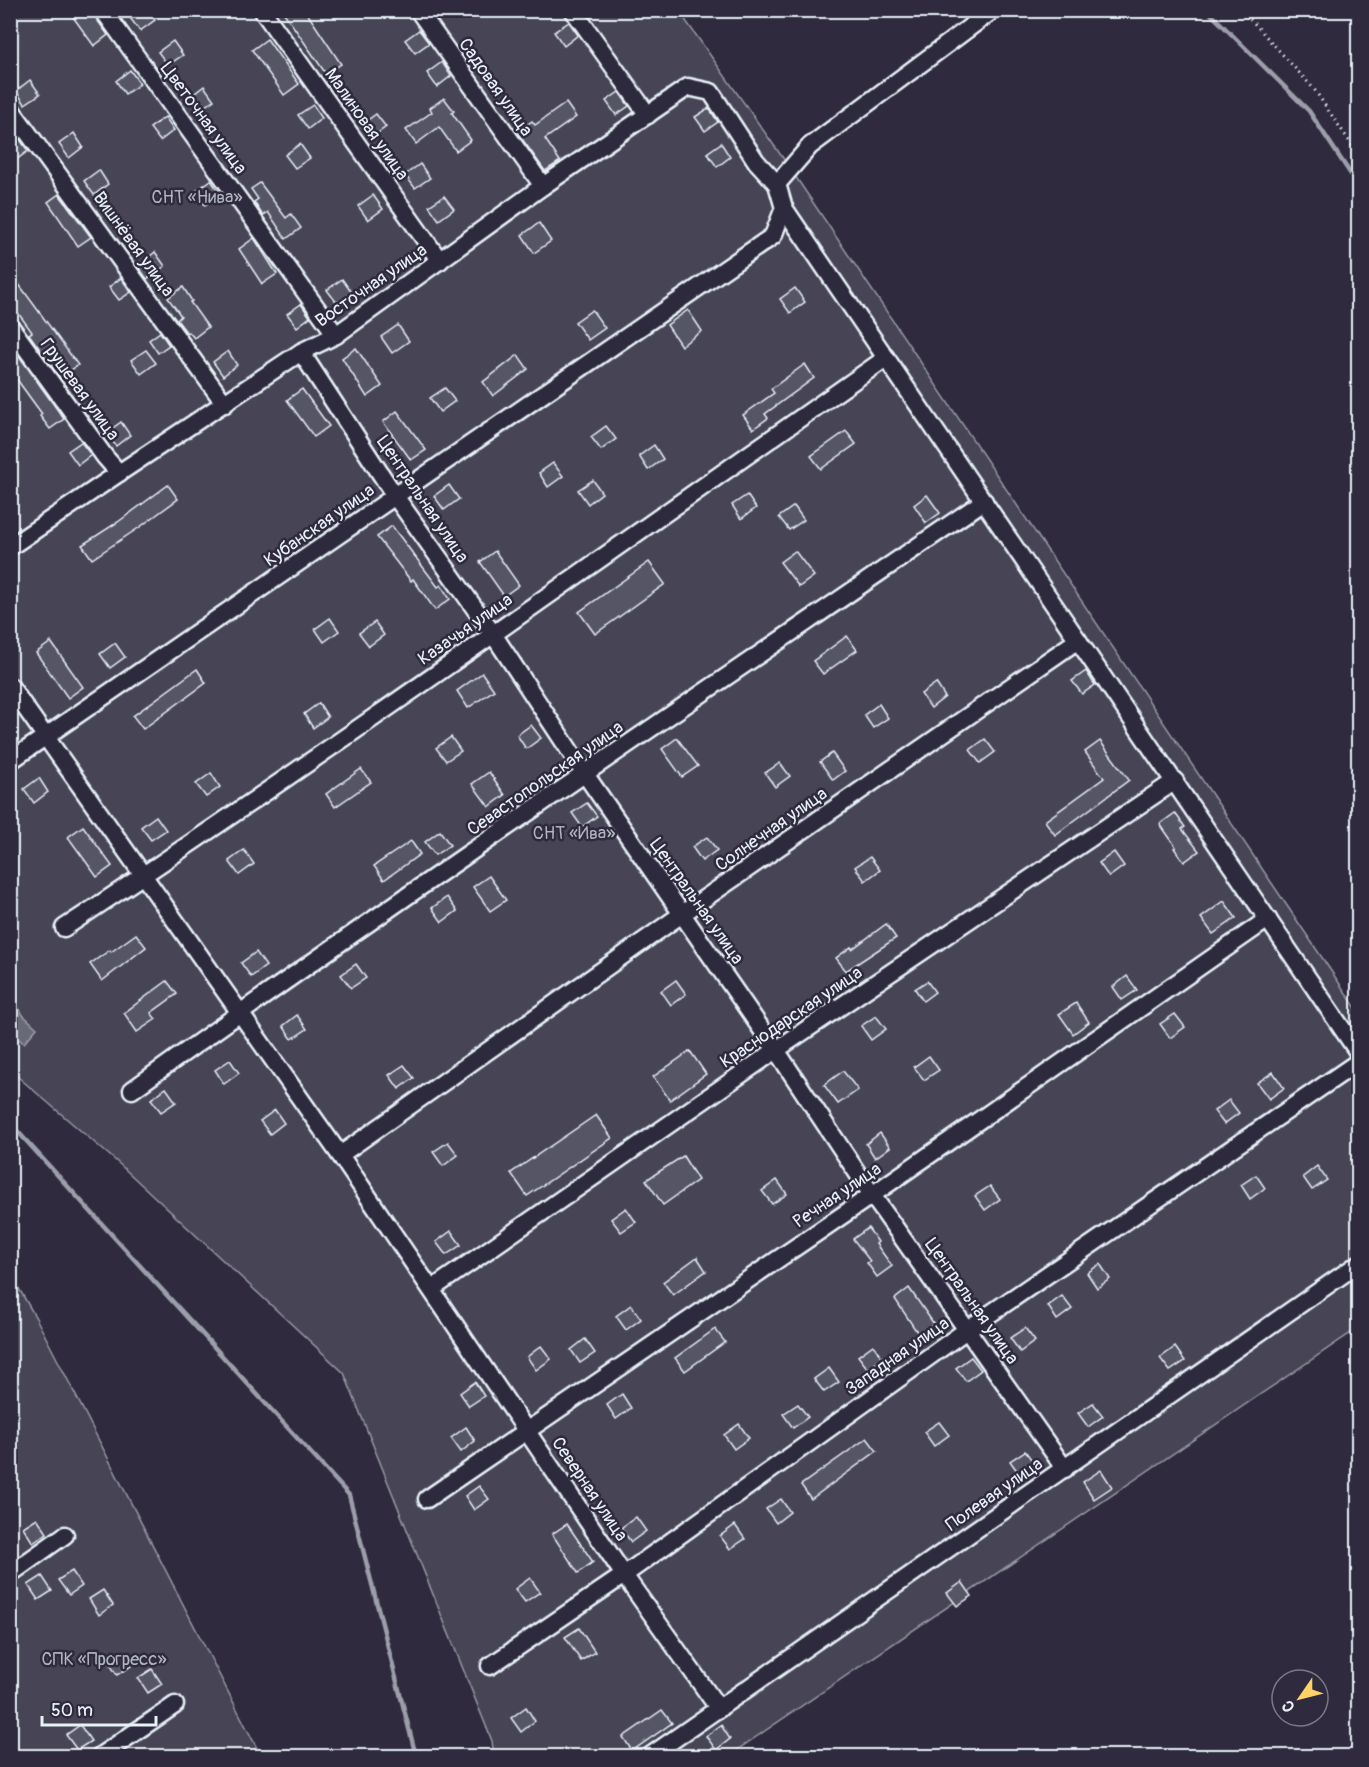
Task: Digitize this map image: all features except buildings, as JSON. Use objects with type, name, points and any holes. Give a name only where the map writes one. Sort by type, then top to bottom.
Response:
[{"type":"street","name":"Цветочная улица","points":[[103,10],[336,336]]},
{"type":"street","name":"Малиновая улица","points":[[262,10],[440,261]]},
{"type":"street","name":"Садовая улица","points":[[418,10],[543,186]]},
{"type":"street","points":[[573,10],[648,115]]},
{"type":"street","points":[[993,10],[810,146],[777,184],[784,208],[1359,1052]]},
{"type":"street","name":"Восточная улица","points":[[12,542],[301,352],[336,336],[543,186],[688,87],[711,92],[756,161],[777,184]]},
{"type":"street","name":"Вишнёвая улица","points":[[10,108],[225,404]]},
{"type":"street","name":"Кубанская улица","points":[[10,761],[773,236],[784,208]]},
{"type":"street","name":"Грушевая улица","points":[[10,326],[119,473]]},
{"type":"street","name":"Центральная улица","points":[[301,352],[395,496],[493,634],[585,774],[776,1050],[872,1195],[1065,1469]]},
{"type":"street","name":"Казачья улица","points":[[64,928],[493,634],[886,358]]},
{"type":"street","name":"Севастопольская улица","points":[[132,1090],[240,1012],[984,501]]},
{"type":"street","name":"Солнечная улица","points":[[340,1155],[682,914],[1078,640]]},
{"type":"street","name":"Северная улица","points":[[10,686],[340,1155],[624,1575],[719,1709]]},
{"type":"street","name":"Краснодарская улица","points":[[432,1289],[776,1050],[1175,781]]},
{"type":"street","name":"Речная улица","points":[[427,1499],[872,1195],[1268,919]]},
{"type":"street","name":"Западная улица","points":[[490,1666],[624,1575],[968,1329],[1359,1062]]},
{"type":"street","name":"Полевая улица","points":[[650,1756],[1359,1264]]},
{"type":"street","points":[[10,1574],[65,1535]]},
{"type":"street","points":[[100,1756],[175,1705]]},
{"type":"path","points":[[1242,10],[1314,89],[1359,154]]},
{"type":"green space","name":"СНТ «Ива»","points":[[11,11],[679,11],[785,161],[1358,1011],[1358,1328],[728,1756],[494,1756],[492,1741],[344,1373],[116,1161],[11,1071]]},
{"type":"green space","name":"СПК «Прогресс»","points":[[10,1273],[36,1318],[261,1756],[11,1756]]},
{"type":"water","points":[[10,993],[23,1015],[37,1028],[24,1043],[11,1034]]},
{"type":"waterway","points":[[1207,10],[1309,111],[1358,185]]},
{"type":"waterway","points":[[10,1123],[349,1495],[416,1756]]},
{"type":"park label","name":"СНТ «Нива»","points":[[197,197]]}]
